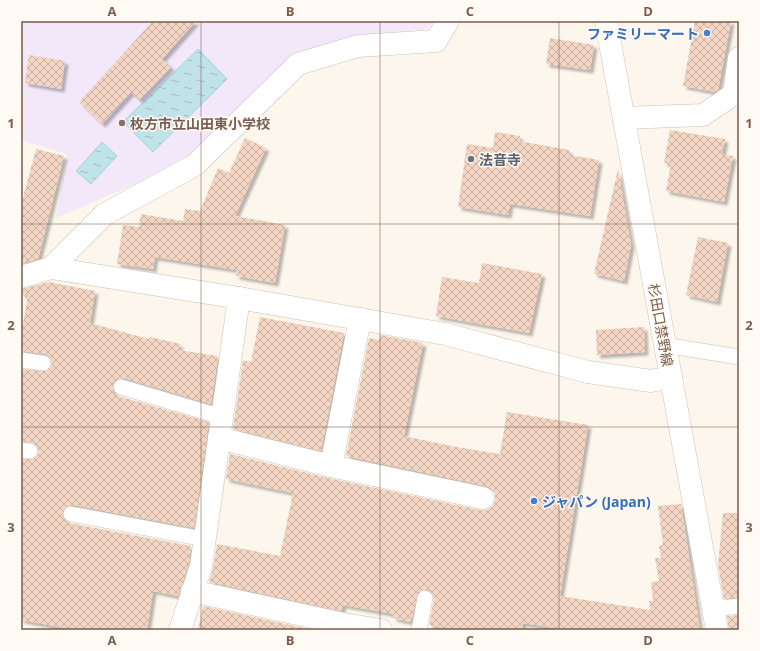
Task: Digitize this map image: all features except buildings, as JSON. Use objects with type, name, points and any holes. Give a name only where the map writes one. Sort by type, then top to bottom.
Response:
[{"type":"street","points":[[51,268],[105,214],[195,165],[298,64],[358,46],[436,41],[448,21]]},
{"type":"street","name":"杉田口禁野線","points":[[606,21],[717,630]]},
{"type":"street","points":[[624,118],[703,115],[736,95],[739,58]]},
{"type":"street","points":[[21,277],[51,268],[239,298],[445,334],[588,372],[651,381],[670,377]]},
{"type":"street","points":[[180,630],[200,566],[239,298]]},
{"type":"street","points":[[331,466],[360,319]]},
{"type":"street","points":[[219,438],[331,466],[483,498]]},
{"type":"street","points":[[192,591],[343,627],[381,630]]},
{"type":"lane","points":[[664,344],[739,357]]},
{"type":"lane","points":[[21,360],[43,363]]},
{"type":"lane","points":[[121,388],[222,417]]},
{"type":"lane","points":[[71,514],[204,539]]},
{"type":"lane","points":[[419,630],[425,598]]},
{"type":"lane","points":[[713,609],[739,606]]},
{"type":"shaded area","name":"枚方市立山田東小学校","points":[[21,21],[434,21],[428,29],[346,37],[290,56],[241,107],[186,157],[159,174],[56,218],[67,154],[21,140]]},
{"type":"water","points":[[198,49],[227,79],[153,152],[123,122]]},
{"type":"water","points":[[102,142],[117,156],[91,184],[76,171]]},
{"type":"place","name":"ファミリーマート","points":[[707,33]]},
{"type":"place","name":"枚方市立山田東小学校","points":[[122,123]]},
{"type":"place","name":"法音寺","points":[[471,159]]},
{"type":"place","name":"ジャパン (Japan)","points":[[534,501]]}]
